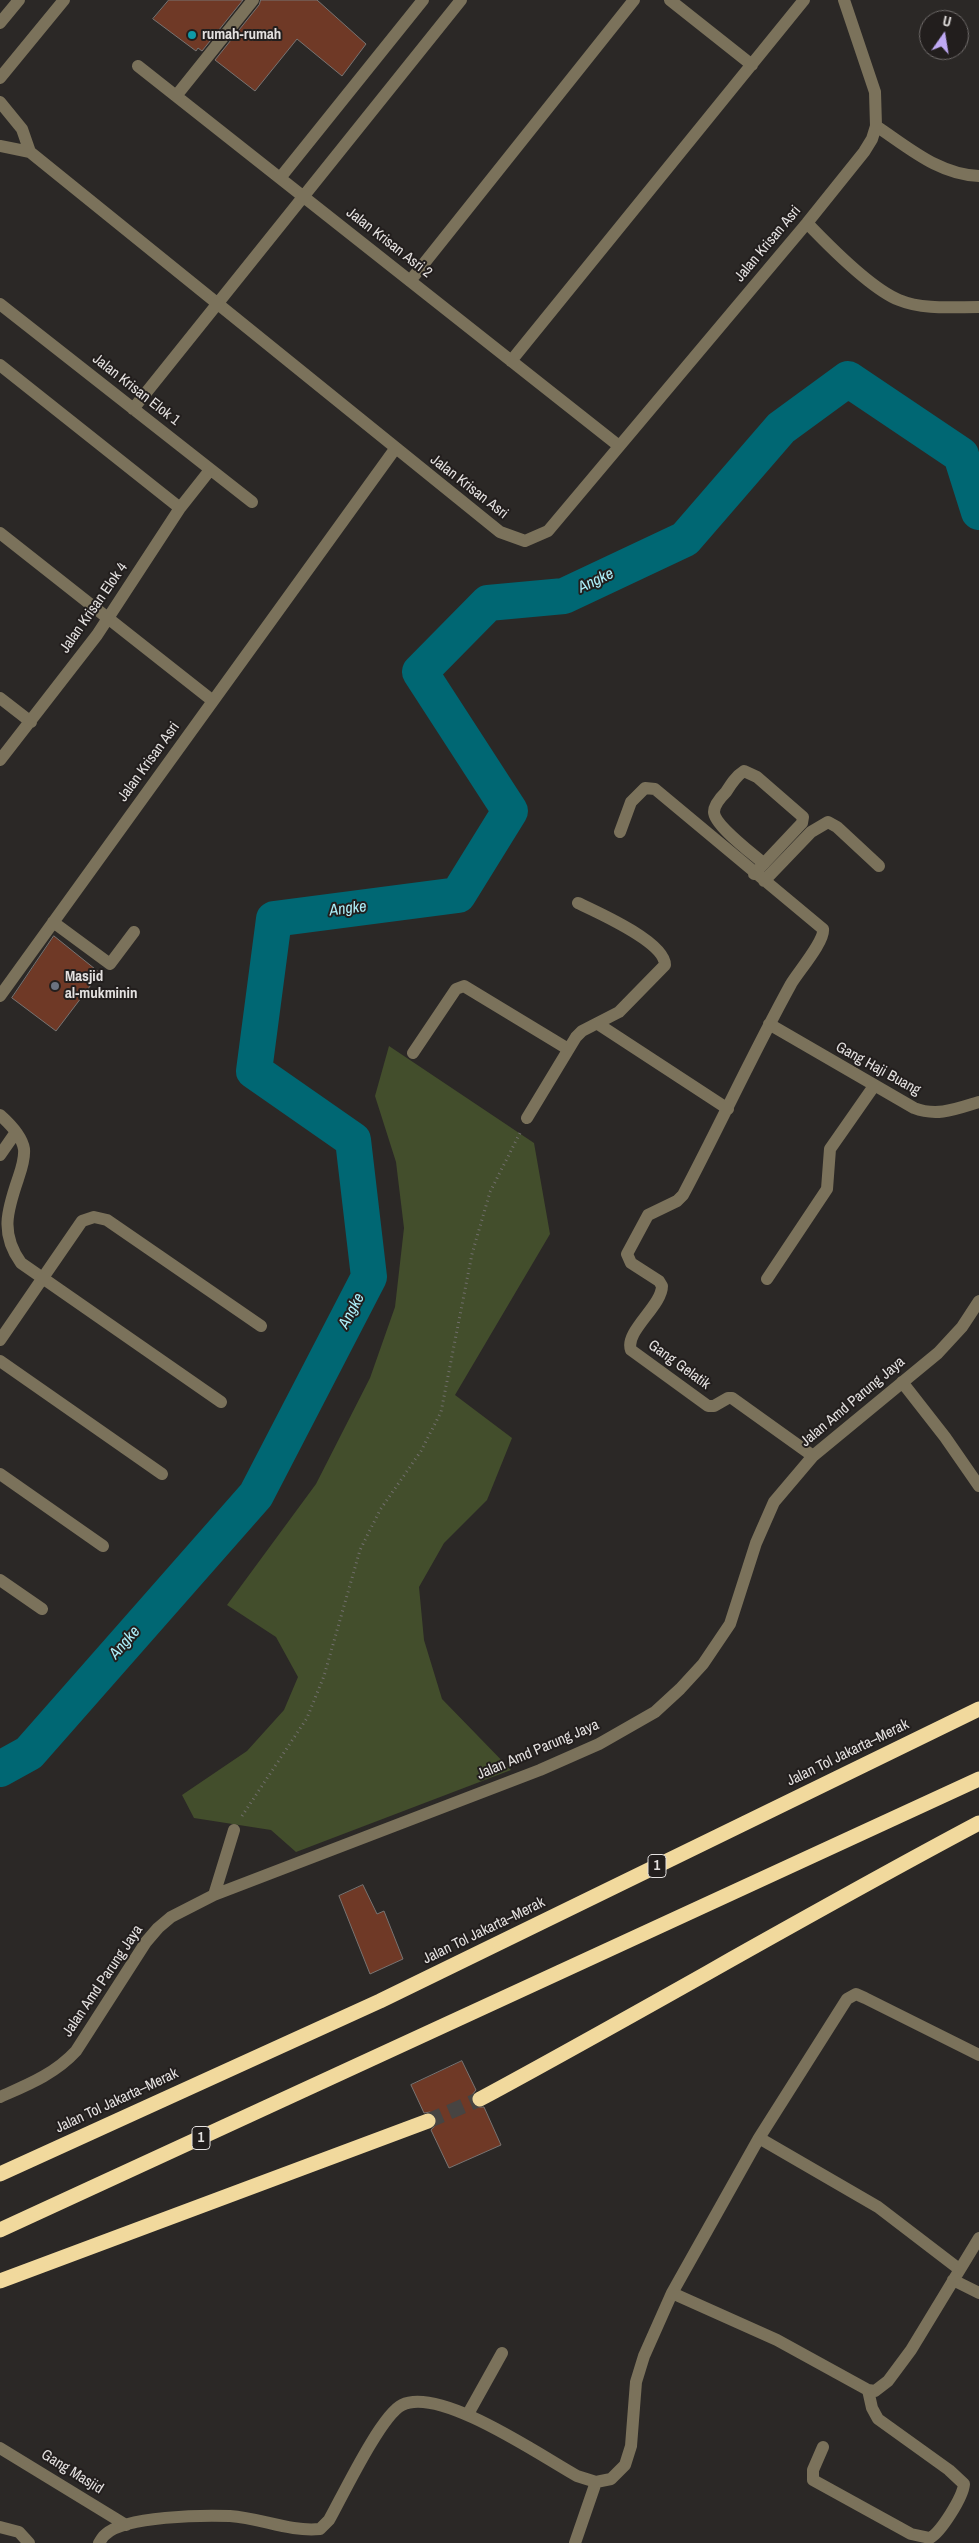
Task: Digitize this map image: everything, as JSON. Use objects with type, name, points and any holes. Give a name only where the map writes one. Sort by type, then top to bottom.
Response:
[{"type":"highway","name":"Jalan Tol Jakarta–Merak","points":[[0,2174],[380,2001],[979,1709]]},
{"type":"highway","name":"1","points":[[0,2230],[979,1779]]},
{"type":"highway","points":[[480,2098],[613,2027],[878,1877],[979,1824]]},
{"type":"highway","points":[[0,2281],[428,2122]]},
{"type":"street","points":[[0,23],[19,0]]},
{"type":"street","points":[[0,78],[64,0]]},
{"type":"street","points":[[176,96],[253,0]]},
{"type":"street","points":[[280,178],[423,0]]},
{"type":"street","points":[[133,409],[461,0]]},
{"type":"street","points":[[410,281],[634,0]]},
{"type":"street","points":[[670,0],[752,65]]},
{"type":"street","points":[[511,361],[804,0]]},
{"type":"street","name":"Jalan Krisan Asri","points":[[0,996],[395,449],[500,532],[525,541],[548,532],[807,223],[864,152],[876,126],[875,92],[844,0]]},
{"type":"street","name":"Jalan Krisan Asri 2","points":[[138,66],[619,446]]},
{"type":"street","points":[[0,102],[22,129],[30,152]]},
{"type":"street","points":[[876,126],[935,166],[954,173],[979,176]]},
{"type":"street","points":[[0,146],[30,152],[395,449]]},
{"type":"street","points":[[807,223],[882,292],[899,300],[936,307],[979,308]]},
{"type":"street","name":"Jalan Krisan Elok 1","points":[[1,307],[252,502]]},
{"type":"street","points":[[0,365],[180,508]]},
{"type":"street","name":"Jalan Krisan Elok 4","points":[[0,760],[31,722],[108,618],[180,508],[210,470]]},
{"type":"street","points":[[0,533],[213,701]]},
{"type":"street","points":[[0,698],[31,722]]},
{"type":"street","points":[[759,877],[763,863],[802,823],[803,817],[757,777],[744,771],[734,780],[719,800],[714,809],[715,816],[720,824],[763,863]]},
{"type":"street","points":[[598,1024],[728,1109],[769,1024],[824,933],[823,929],[652,788],[645,788],[635,797],[620,832]]},
{"type":"street","points":[[759,877],[811,832],[828,822],[837,827],[879,866]]},
{"type":"street","points":[[527,1118],[568,1049],[582,1031],[619,1012],[660,971],[664,960],[656,949],[631,931],[578,903]]},
{"type":"street","points":[[54,922],[110,964],[134,932]]},
{"type":"street","points":[[413,1053],[456,989],[464,986],[568,1049]]},
{"type":"street","name":"Gang Haji Buang","points":[[769,1024],[874,1086],[924,1112],[944,1113],[979,1102]]},
{"type":"street","points":[[767,1279],[827,1189],[830,1150],[874,1086]]},
{"type":"street","name":"Gang Gelatik","points":[[728,1109],[682,1195],[677,1201],[648,1215],[628,1248],[627,1254],[631,1263],[660,1281],[662,1286],[660,1295],[631,1339],[630,1346],[631,1350],[708,1406],[714,1406],[728,1398],[732,1398],[813,1456]]},
{"type":"street","points":[[0,1115],[16,1132],[24,1148],[23,1165],[12,1196],[7,1218],[11,1249],[21,1263],[221,1402]]},
{"type":"street","points":[[0,1155],[16,1132]]},
{"type":"street","points":[[0,1340],[82,1222],[94,1217],[107,1220],[260,1326]]},
{"type":"street","name":"Jalan Amd Parung Jaya","points":[[0,2097],[39,2079],[67,2061],[158,1928],[171,1917],[214,1895],[540,1770],[599,1744],[655,1712],[680,1689],[720,1641],[736,1609],[764,1523],[774,1502],[813,1456],[938,1353],[978,1306]]},
{"type":"street","points":[[0,1361],[162,1474]]},
{"type":"street","points":[[902,1382],[945,1437],[979,1486]]},
{"type":"street","points":[[0,1474],[103,1546]]},
{"type":"street","points":[[0,1580],[42,1609]]},
{"type":"street","points":[[214,1895],[234,1830]]},
{"type":"street","points":[[99,2543],[106,2534],[143,2520],[230,2516],[305,2531],[320,2529],[329,2520],[386,2418],[401,2405],[418,2400],[439,2403],[468,2414],[577,2476],[596,2482],[611,2479],[625,2465],[631,2446],[636,2382],[644,2356],[672,2293],[758,2138],[847,1999],[856,1994],[979,2055]]},
{"type":"street","points":[[758,2138],[878,2207],[979,2293]]},
{"type":"street","points":[[672,2293],[777,2340],[868,2390],[875,2391],[888,2381],[911,2350],[979,2238]]},
{"type":"street","points":[[468,2414],[502,2353]]},
{"type":"street","points":[[823,2447],[813,2470],[813,2480],[911,2534],[930,2538],[939,2529],[961,2496],[964,2484],[949,2470],[878,2420],[872,2408],[868,2390]]},
{"type":"street","name":"Gang Masjid","points":[[0,2448],[126,2525]]},
{"type":"street","points":[[575,2543],[596,2482]]},
{"type":"street","points":[[0,2527],[19,2532],[29,2543]]},
{"type":"path","points":[[234,1830],[307,1718],[324,1676],[360,1550],[380,1510],[421,1451],[441,1412],[472,1254],[490,1192],[527,1118]]},
{"type":"green space","points":[[389,1046],[534,1143],[550,1234],[455,1395],[512,1438],[487,1500],[444,1543],[419,1587],[424,1640],[442,1699],[511,1770],[296,1852],[271,1830],[194,1818],[182,1795],[247,1751],[284,1710],[298,1677],[276,1637],[227,1605],[316,1484],[370,1378],[395,1307],[404,1228],[396,1162],[375,1096]]},
{"type":"building","name":"rumah-rumah","points":[[169,0],[243,0],[202,51],[198,48],[196,51],[153,19]]},
{"type":"building","points":[[261,0],[317,0],[366,44],[342,76],[297,39],[255,91],[215,60]]},
{"type":"building","name":"Masjid al-mukminin","points":[[54,936],[100,973],[56,1031],[12,998]]},
{"type":"building","points":[[363,1885],[377,1914],[384,1911],[403,1959],[370,1974],[339,1896]]},
{"type":"building","points":[[462,2061],[476,2090],[472,2095],[472,2103],[476,2107],[484,2107],[501,2145],[449,2168],[431,2130],[437,2123],[437,2117],[430,2112],[424,2113],[411,2085]]},
{"type":"waterway","name":"Angke","points":[[0,1769],[29,1753],[256,1495],[369,1277],[353,1140],[254,1071],[274,919],[458,895],[510,811],[420,672],[488,603],[564,596],[685,539],[781,428],[848,379],[961,455],[979,512]]},
{"type":"tunnel","points":[[428,2121],[480,2099]]},
{"type":"place","name":"rumah-rumah","points":[[192,35]]},
{"type":"place","name":"Masjid al-mukminin","points":[[55,986]]}]
